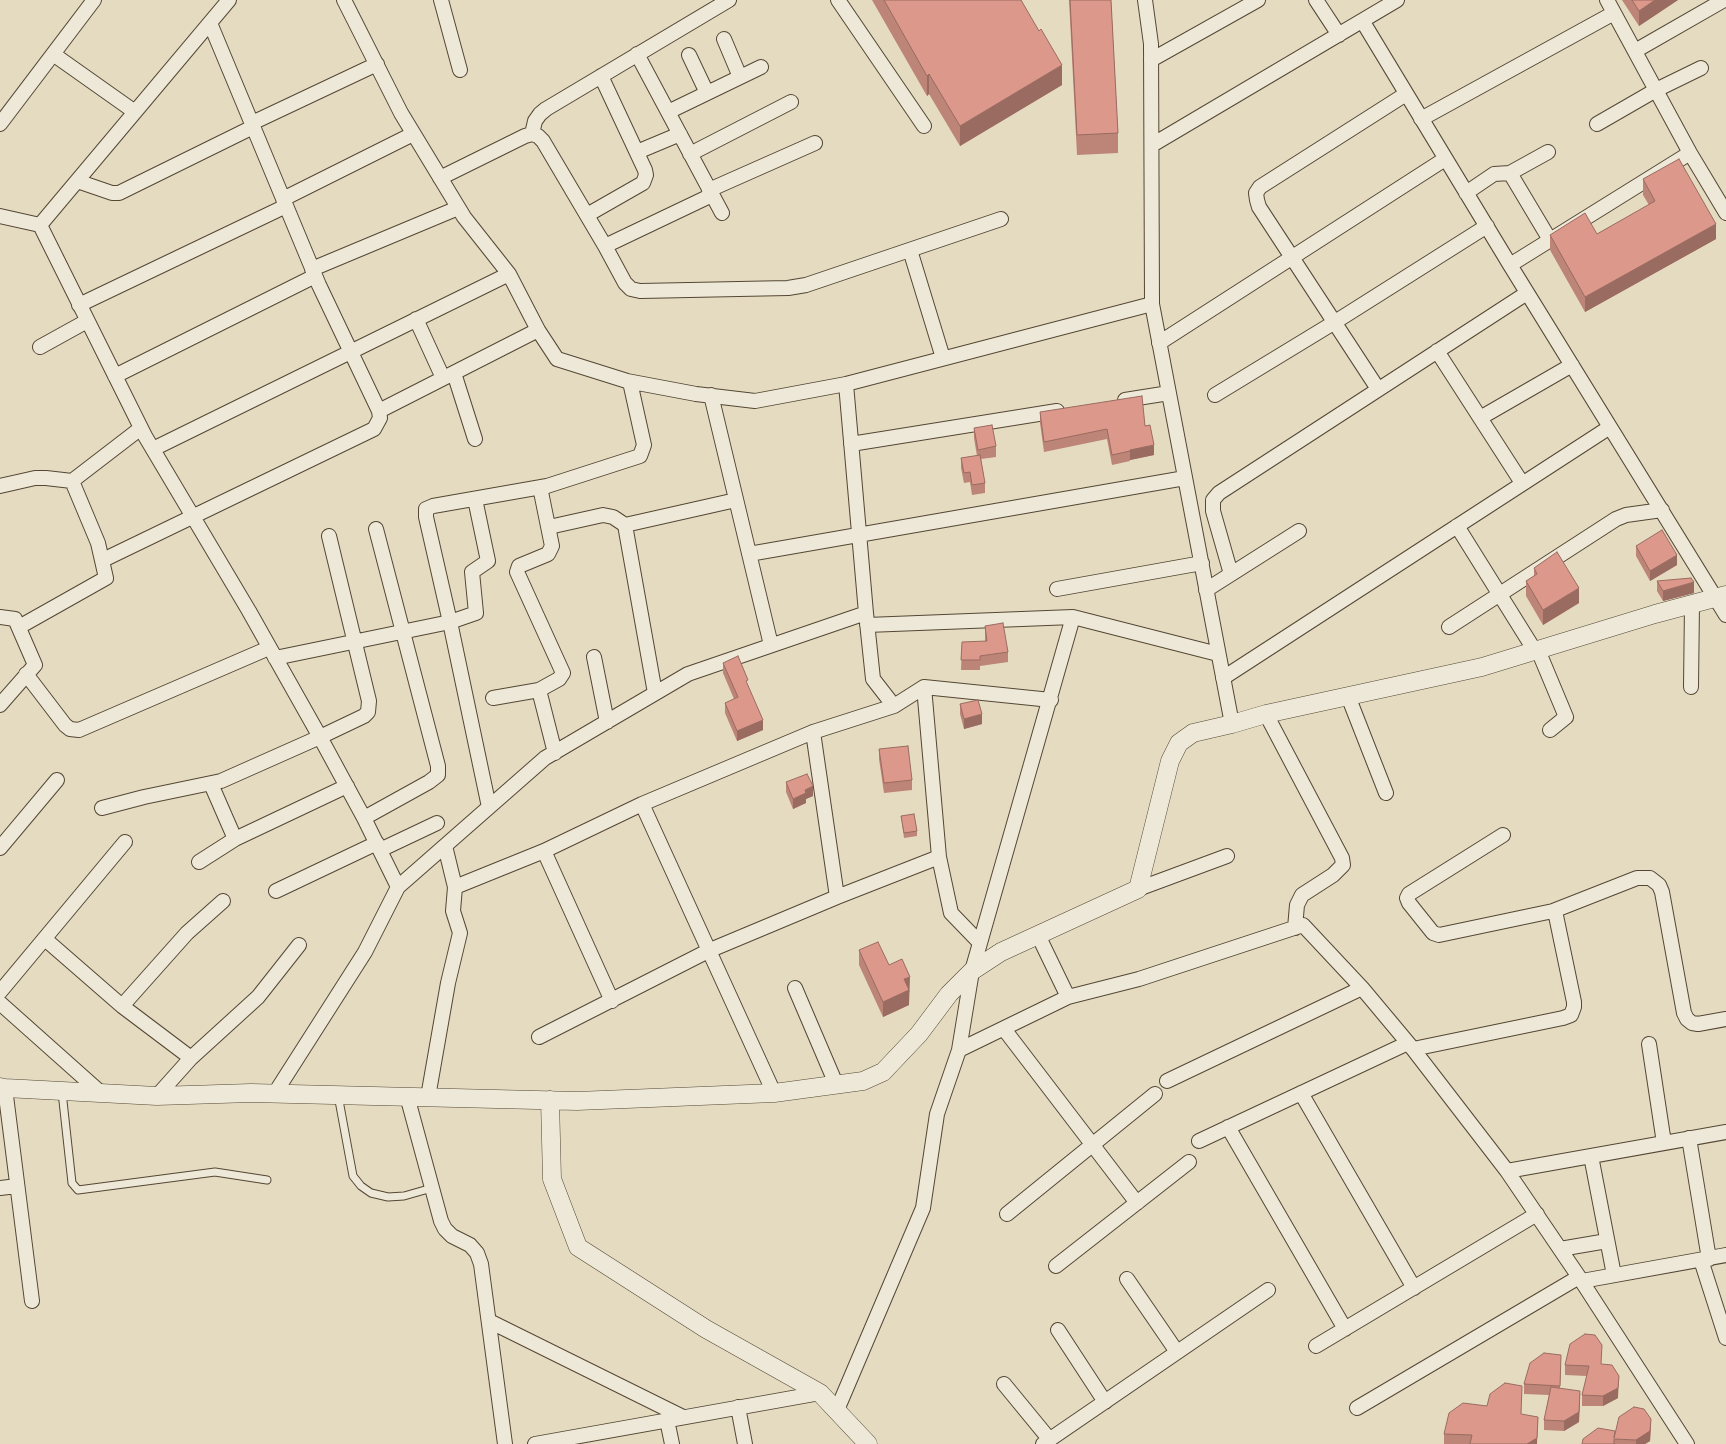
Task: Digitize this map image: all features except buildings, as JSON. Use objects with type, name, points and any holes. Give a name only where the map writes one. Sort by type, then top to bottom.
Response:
[{"type":"street","points":[[3,115],[94,0]]},
{"type":"street","points":[[40,225],[229,0]]},
{"type":"street","points":[[344,0],[376,64],[440,178],[458,208],[509,274],[538,330],[557,359],[630,382],[755,401],[846,384],[1152,304]]},
{"type":"street","points":[[440,0],[460,70]]},
{"type":"street","points":[[532,134],[535,121],[540,114],[729,0]]},
{"type":"street","points":[[838,0],[924,126]]},
{"type":"street","points":[[1145,0],[1151,44],[1152,304],[1232,724]]},
{"type":"street","points":[[1151,60],[1258,0]]},
{"type":"street","points":[[1316,0],[1339,35]]},
{"type":"street","points":[[1152,145],[1363,22],[1397,0]]},
{"type":"street","points":[[1607,0],[1690,153],[1724,204]]},
{"type":"street","points":[[1635,51],[1724,0]]},
{"type":"street","points":[[1421,119],[1614,13]]},
{"type":"street","points":[[1363,22],[1610,427],[1662,510],[1721,596],[1726,615]]},
{"type":"street","points":[[103,560],[374,429],[380,418],[379,411],[313,273],[210,23]]},
{"type":"street","points":[[724,38],[740,77]]},
{"type":"street","points":[[53,54],[135,112]]},
{"type":"street","points":[[637,54],[722,213]]},
{"type":"street","points":[[690,55],[707,93]]},
{"type":"street","points":[[77,181],[112,193],[120,193],[376,64]]},
{"type":"street","points":[[668,112],[761,67]]},
{"type":"street","points":[[1597,124],[1656,90],[1701,68]]},
{"type":"street","points":[[587,215],[643,183],[645,180],[645,170],[602,76]]},
{"type":"street","points":[[1378,388],[1259,207],[1256,193],[1260,187],[1406,94]]},
{"type":"street","points":[[690,154],[791,102]]},
{"type":"street","points":[[79,305],[284,203],[414,134]]},
{"type":"street","points":[[440,178],[525,136],[532,134],[538,136],[543,141],[587,215],[625,283],[632,289],[640,291],[788,288],[806,284],[1001,219]]},
{"type":"street","points":[[637,152],[680,134]]},
{"type":"street","points":[[605,246],[711,192],[815,143]]},
{"type":"street","points":[[1466,193],[1494,174],[1510,173],[1548,152]]},
{"type":"street","points":[[1510,265],[1690,153]]},
{"type":"street","points":[[1159,343],[1445,159]]},
{"type":"street","points":[[1510,173],[1550,240]]},
{"type":"street","points":[[115,376],[313,273],[458,208]]},
{"type":"street","points":[[0,216],[40,225]]},
{"type":"street","points":[[40,225],[141,428],[320,737],[379,846],[398,888]]},
{"type":"street","points":[[1215,395],[1487,226]]},
{"type":"street","points":[[910,250],[943,358]]},
{"type":"street","points":[[153,449],[509,274]]},
{"type":"street","points":[[1231,574],[1213,511],[1213,500],[1219,492],[1527,293]]},
{"type":"street","points":[[416,320],[449,376],[475,439]]},
{"type":"street","points":[[40,347],[87,321]]},
{"type":"street","points":[[379,411],[538,330]]},
{"type":"street","points":[[1437,350],[1522,483]]},
{"type":"street","points":[[1480,418],[1572,365]]},
{"type":"street","points":[[489,807],[426,517],[426,508],[540,487],[640,456],[644,445],[630,382]]},
{"type":"street","points":[[846,384],[866,619],[873,679],[894,706]]},
{"type":"street","points":[[1111,402],[1169,393]]},
{"type":"street","points":[[711,395],[771,646]]},
{"type":"street","points":[[851,444],[1073,409]]},
{"type":"street","points":[[1223,678],[1610,427]]},
{"type":"street","points":[[0,486],[35,478],[72,481],[141,428]]},
{"type":"street","points":[[749,554],[1185,478]]},
{"type":"street","points":[[18,627],[106,578],[98,543],[72,481]]},
{"type":"street","points":[[493,698],[539,690],[559,679],[563,673],[517,572],[519,566],[551,551],[549,528],[540,487]]},
{"type":"street","points":[[26,674],[66,725],[70,729],[79,730],[272,653],[354,642],[450,622],[476,613],[472,572],[488,561],[475,499]]},
{"type":"street","points":[[625,525],[736,500]]},
{"type":"street","points":[[1449,627],[1616,519],[1626,515],[1662,510]]},
{"type":"street","points":[[549,528],[603,515],[613,517],[625,525],[655,694]]},
{"type":"street","points":[[1457,526],[1536,650],[1566,717],[1550,730]]},
{"type":"street","points":[[364,818],[429,782],[438,775],[438,766],[376,529]]},
{"type":"street","points":[[1206,590],[1299,530]]},
{"type":"street","points":[[102,808],[221,781],[320,737],[364,716],[368,712],[369,701],[329,536]]},
{"type":"street","points":[[1057,589],[1202,563]]},
{"type":"street","points":[[1138,889],[1170,761],[1179,743],[1193,733],[1266,714],[1482,667],[1721,596]]},
{"type":"street","points":[[1691,687],[1692,604]]},
{"type":"street","points":[[0,617],[15,619],[35,664],[0,705]]},
{"type":"street","points":[[275,1093],[365,952],[398,888],[545,758],[688,674],[771,646],[866,619],[1073,617],[1218,654]]},
{"type":"street","points":[[837,1410],[923,1208],[937,1114],[960,1050],[972,971],[1051,700],[1073,617]]},
{"type":"street","points":[[594,657],[607,722]]},
{"type":"street","points":[[455,887],[544,851],[642,804],[813,732],[894,706],[924,687],[1051,700]]},
{"type":"street","points":[[924,687],[939,857],[951,913],[980,943]]},
{"type":"street","points":[[539,690],[554,752]]},
{"type":"street","points":[[1348,696],[1386,793]]},
{"type":"street","points":[[1266,714],[1342,858],[1343,865],[1333,875],[1302,895],[1297,905],[1295,928]]},
{"type":"street","points":[[813,732],[837,896]]},
{"type":"street","points":[[0,848],[57,780]]},
{"type":"street","points":[[211,784],[235,839]]},
{"type":"street","points":[[199,862],[235,839],[347,786]]},
{"type":"street","points":[[642,804],[774,1093]]},
{"type":"street","points":[[276,891],[437,823]]},
{"type":"street","points":[[1503,835],[1409,894],[1407,898],[1409,903],[1430,931],[1436,935],[1555,911],[1637,878],[1650,878],[1659,885],[1662,892],[1684,1013],[1687,1019],[1692,1023],[1698,1024],[1726,1019]]},
{"type":"street","points":[[0,992],[125,842]]},
{"type":"street","points":[[428,1097],[448,983],[460,933],[453,911],[455,887],[445,846]]},
{"type":"street","points":[[544,851],[612,1001]]},
{"type":"street","points":[[32,1301],[2,1088],[157,1096],[275,1093],[577,1101],[774,1093],[863,1081],[883,1072],[919,1034],[949,994],[972,971],[1001,952],[1138,889],[1227,856]]},
{"type":"street","points":[[539,1036],[612,1001],[708,951],[837,896],[939,857]]},
{"type":"street","points":[[122,1006],[187,933],[223,901]]},
{"type":"street","points":[[1199,1141],[1301,1093],[1410,1046],[1562,1018],[1571,1014],[1574,1002],[1555,911]]},
{"type":"street","points":[[960,1050],[1068,998],[1139,979],[1303,925],[1362,988],[1410,1046],[1507,1171],[1687,1444]]},
{"type":"street","points":[[1038,935],[1068,998]]},
{"type":"street","points":[[45,939],[122,1006],[192,1058]]},
{"type":"street","points":[[157,1096],[192,1058],[258,997],[299,945]]},
{"type":"street","points":[[795,988],[836,1084]]},
{"type":"street","points":[[1167,1081],[1362,988]]},
{"type":"street","points":[[0,1003],[101,1093]]},
{"type":"street","points":[[1004,1029],[1137,1203]]},
{"type":"street","points":[[1649,1044],[1664,1143]]},
{"type":"street","points":[[1301,1093],[1414,1288]]},
{"type":"street","points":[[1007,1214],[1155,1094]]},
{"type":"street","points":[[407,1096],[441,1221],[452,1236],[470,1245],[477,1253],[481,1264],[505,1444]]},
{"type":"street","points":[[550,1100],[552,1179],[578,1247],[706,1329],[820,1393],[868,1444]]},
{"type":"street","points":[[1228,1127],[1345,1329]]},
{"type":"street","points":[[1507,1171],[1726,1132]]},
{"type":"street","points":[[1689,1138],[1705,1260],[1726,1338]]},
{"type":"street","points":[[1591,1156],[1614,1275]]},
{"type":"street","points":[[1056,1266],[1189,1162]]},
{"type":"street","points":[[0,1188],[17,1186]]},
{"type":"street","points":[[1316,1346],[1537,1214]]},
{"type":"street","points":[[1560,1249],[1607,1241]]},
{"type":"street","points":[[1357,1408],[1580,1279],[1726,1256]]},
{"type":"street","points":[[1127,1279],[1177,1352]]},
{"type":"street","points":[[1004,1384],[1046,1442],[1268,1290]]},
{"type":"street","points":[[488,1321],[683,1418]]},
{"type":"street","points":[[1058,1330],[1105,1402]]},
{"type":"street","points":[[535,1444],[579,1440],[667,1420],[820,1393]]},
{"type":"street","points":[[738,1407],[745,1444]]},
{"type":"street","points":[[667,1420],[672,1444]]},
{"type":"lane","points":[[62,1091],[72,1183],[78,1190],[215,1172],[267,1180]]},
{"type":"lane","points":[[338,1095],[353,1176],[361,1186],[371,1193],[388,1197],[404,1196],[432,1188]]}]
